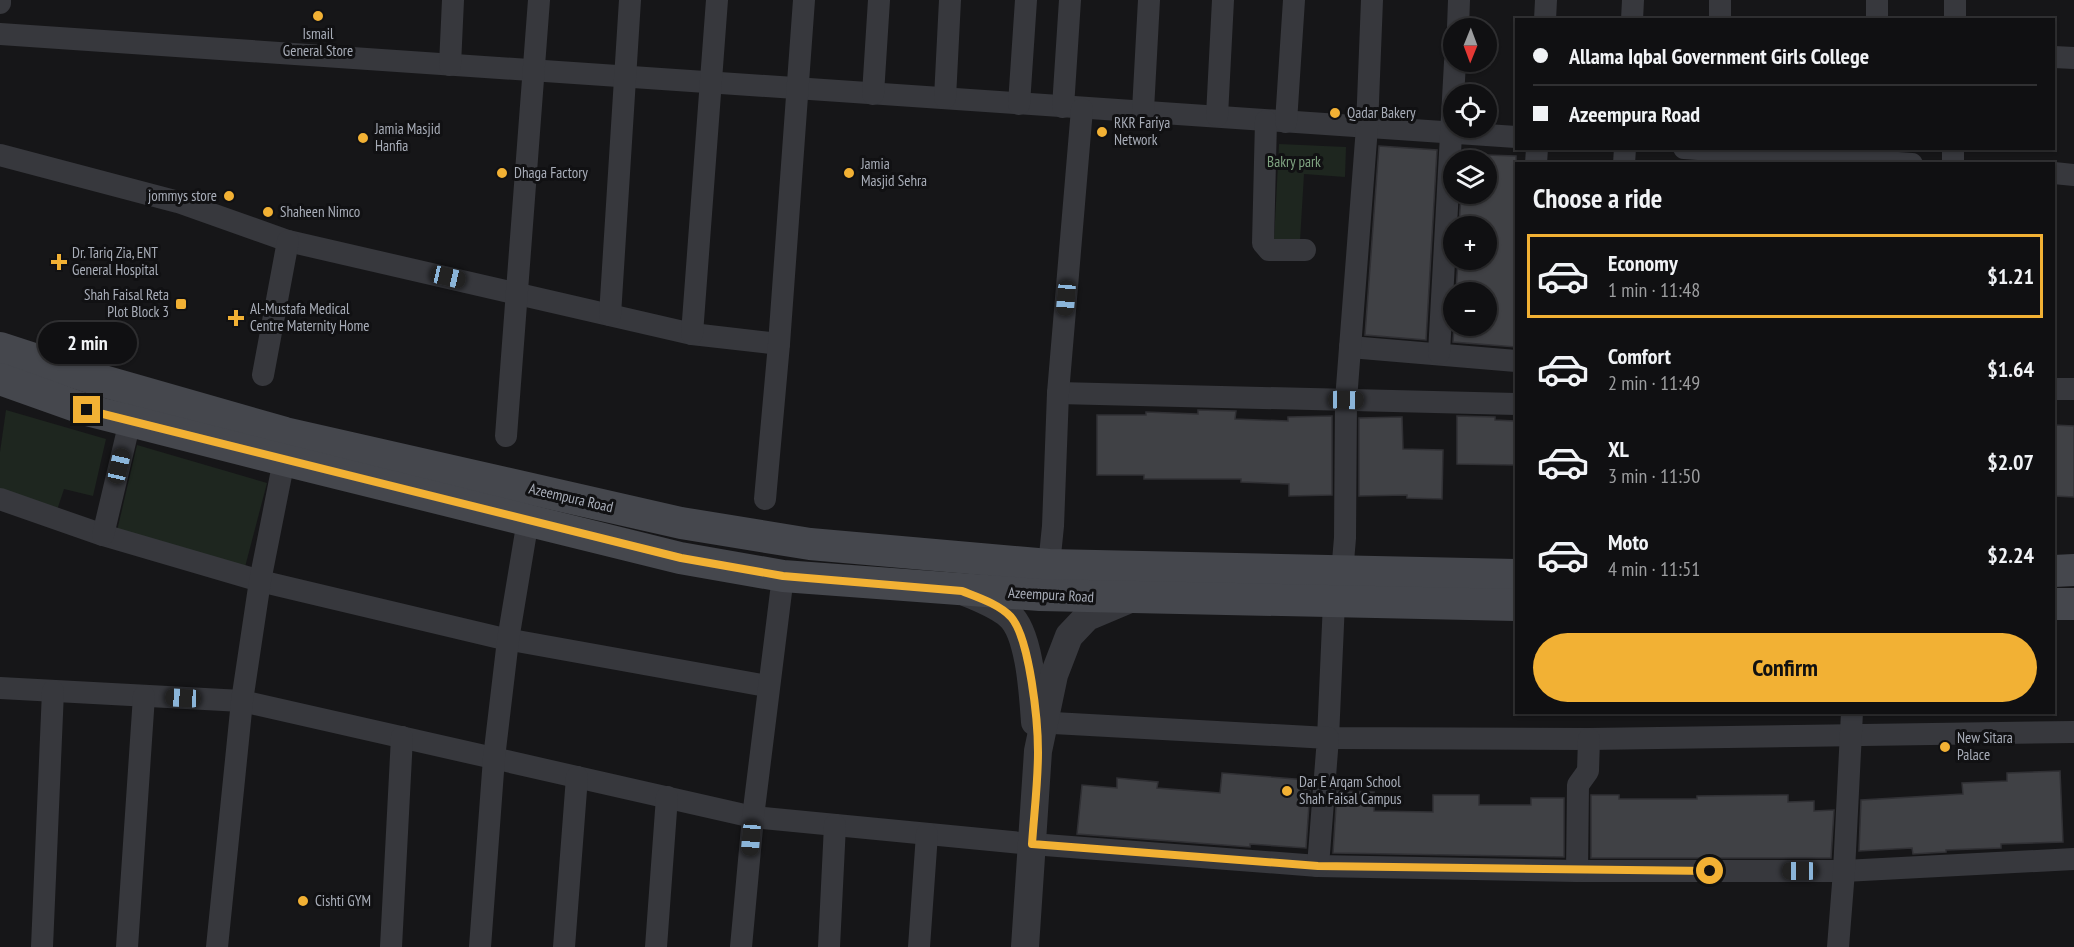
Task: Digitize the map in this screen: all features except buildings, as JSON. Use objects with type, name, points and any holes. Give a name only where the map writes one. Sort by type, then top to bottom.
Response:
[{"type":"main road","name":"Azeempura Road","points":[[0,348],[89,377],[285,433],[681,523],[810,544],[1048,565],[1360,583],[1515,605]]},
{"type":"main road","name":"Azeempura Road","points":[[0,379],[87,410],[284,460],[681,558],[783,576],[962,591],[1132,598],[1334,602],[1360,583],[1515,575]]},
{"type":"main road","points":[[2055,571],[2074,570]]},
{"type":"main road","points":[[2055,604],[2074,604]]},
{"type":"street","points":[[450,65],[453,0]]},
{"type":"street","points":[[506,436],[539,0]]},
{"type":"street","points":[[610,315],[630,0]]},
{"type":"street","points":[[692,334],[717,0]]},
{"type":"street","points":[[765,499],[779,344],[804,0]]},
{"type":"street","points":[[873,94],[879,0]]},
{"type":"street","points":[[945,98],[950,0]]},
{"type":"street","points":[[1019,104],[1026,0]]},
{"type":"street","points":[[1048,565],[1053,526],[1073,108],[1070,0]]},
{"type":"street","points":[[1143,110],[1149,0]]},
{"type":"street","points":[[1217,116],[1223,0]]},
{"type":"street","points":[[1294,0],[1276,121],[1263,243],[1269,250],[1305,250]]},
{"type":"street","points":[[1360,583],[1345,538],[1346,400],[1367,127],[1372,0]]},
{"type":"street","points":[[1459,18],[1460,0]]},
{"type":"street","points":[[1545,18],[1546,0]]},
{"type":"street","points":[[1632,18],[1633,0]]},
{"type":"street","points":[[1720,0],[1720,18]]},
{"type":"street","points":[[1877,0],[1877,18]]},
{"type":"street","points":[[1955,0],[1955,18]]},
{"type":"street","points":[[0,34],[1443,132]]},
{"type":"street","points":[[2055,57],[2074,58]]},
{"type":"street","points":[[1497,136],[1515,137]]},
{"type":"street","points":[[1439,353],[1451,138]]},
{"type":"street","points":[[1694,150],[1715,154],[1796,160],[1878,158],[1901,162]]},
{"type":"street","points":[[0,155],[178,202],[288,241],[692,334],[779,344]]},
{"type":"street","points":[[2055,173],[2074,175]]},
{"type":"street","points":[[263,375],[288,241]]},
{"type":"street","points":[[1350,347],[1515,361]]},
{"type":"street","points":[[2055,389],[2074,389]]},
{"type":"street","points":[[1058,393],[1515,404]]},
{"type":"street","points":[[103,535],[130,421]]},
{"type":"street","points":[[217,947],[242,701],[260,581],[284,460]]},
{"type":"street","points":[[0,499],[103,535],[260,581],[508,640],[767,686]]},
{"type":"street","points":[[480,947],[494,758],[508,640],[528,520]]},
{"type":"street","points":[[741,947],[767,686],[783,576]]},
{"type":"street","points":[[962,591],[1010,616],[1021,634],[1040,723]]},
{"type":"street","points":[[1025,947],[1040,723],[1054,675],[1069,636],[1087,617],[1132,598]]},
{"type":"street","points":[[1318,866],[1328,738],[1334,602]]},
{"type":"street","points":[[0,688],[242,701],[753,817],[1032,844],[1318,866],[1577,871],[1844,871],[2074,860]]},
{"type":"street","points":[[42,947],[53,691]]},
{"type":"street","points":[[127,947],[144,696]]},
{"type":"street","points":[[1838,947],[1852,714]]},
{"type":"street","points":[[1040,723],[1328,738],[1589,740],[2074,732]]},
{"type":"street","points":[[391,947],[402,737]]},
{"type":"street","points":[[1577,871],[1578,785],[1588,771],[1589,740]]},
{"type":"street","points":[[564,947],[577,777]]},
{"type":"street","points":[[657,947],[667,797]]},
{"type":"street","points":[[829,947],[835,825]]},
{"type":"street","points":[[919,947],[927,834]]},
{"type":"green space","name":"Bakry park","points":[[1279,144],[1346,147],[1345,177],[1304,174],[1300,241],[1274,241]]},
{"type":"green space","points":[[6,410],[106,439],[93,496],[64,489],[57,510],[0,491],[0,452]]},
{"type":"green space","points":[[137,445],[267,483],[245,567],[117,531]]},
{"type":"place","name":"Ismail General Store","points":[[318,16]]},
{"type":"place","name":"Qadar Bakery","points":[[1335,113]]},
{"type":"place","name":"RKR Fariya Network","points":[[1102,132]]},
{"type":"place","name":"Jamia Masjid Hanfia","points":[[363,138]]},
{"type":"place","name":"Dhaga Factory","points":[[502,173]]},
{"type":"place","name":"Jamia Masjid Sehra","points":[[849,173]]},
{"type":"place","name":"jommys store","points":[[229,196]]},
{"type":"place","name":"Shaheen Nimco","points":[[268,212]]},
{"type":"place","name":"Dr. Tariq Zia, ENT General Hospital","points":[[59,262]]},
{"type":"place","name":"Shah Faisal Reta Plot Block 3","points":[[181,304]]},
{"type":"place","name":"Al-Mustafa Medical Centre Maternity Home","points":[[236,318]]},
{"type":"place","name":"New Sitara Palace","points":[[1945,747]]},
{"type":"place","name":"Dar E Arqam School Shah Faisal Campus","points":[[1287,791]]},
{"type":"place","name":"Cishti GYM","points":[[303,901]]},
{"type":"route","points":[[87,410],[681,558],[783,576],[962,591],[987,602],[1010,616],[1021,634],[1031,674],[1038,751],[1032,844],[1318,866],[1710,871]]}]
